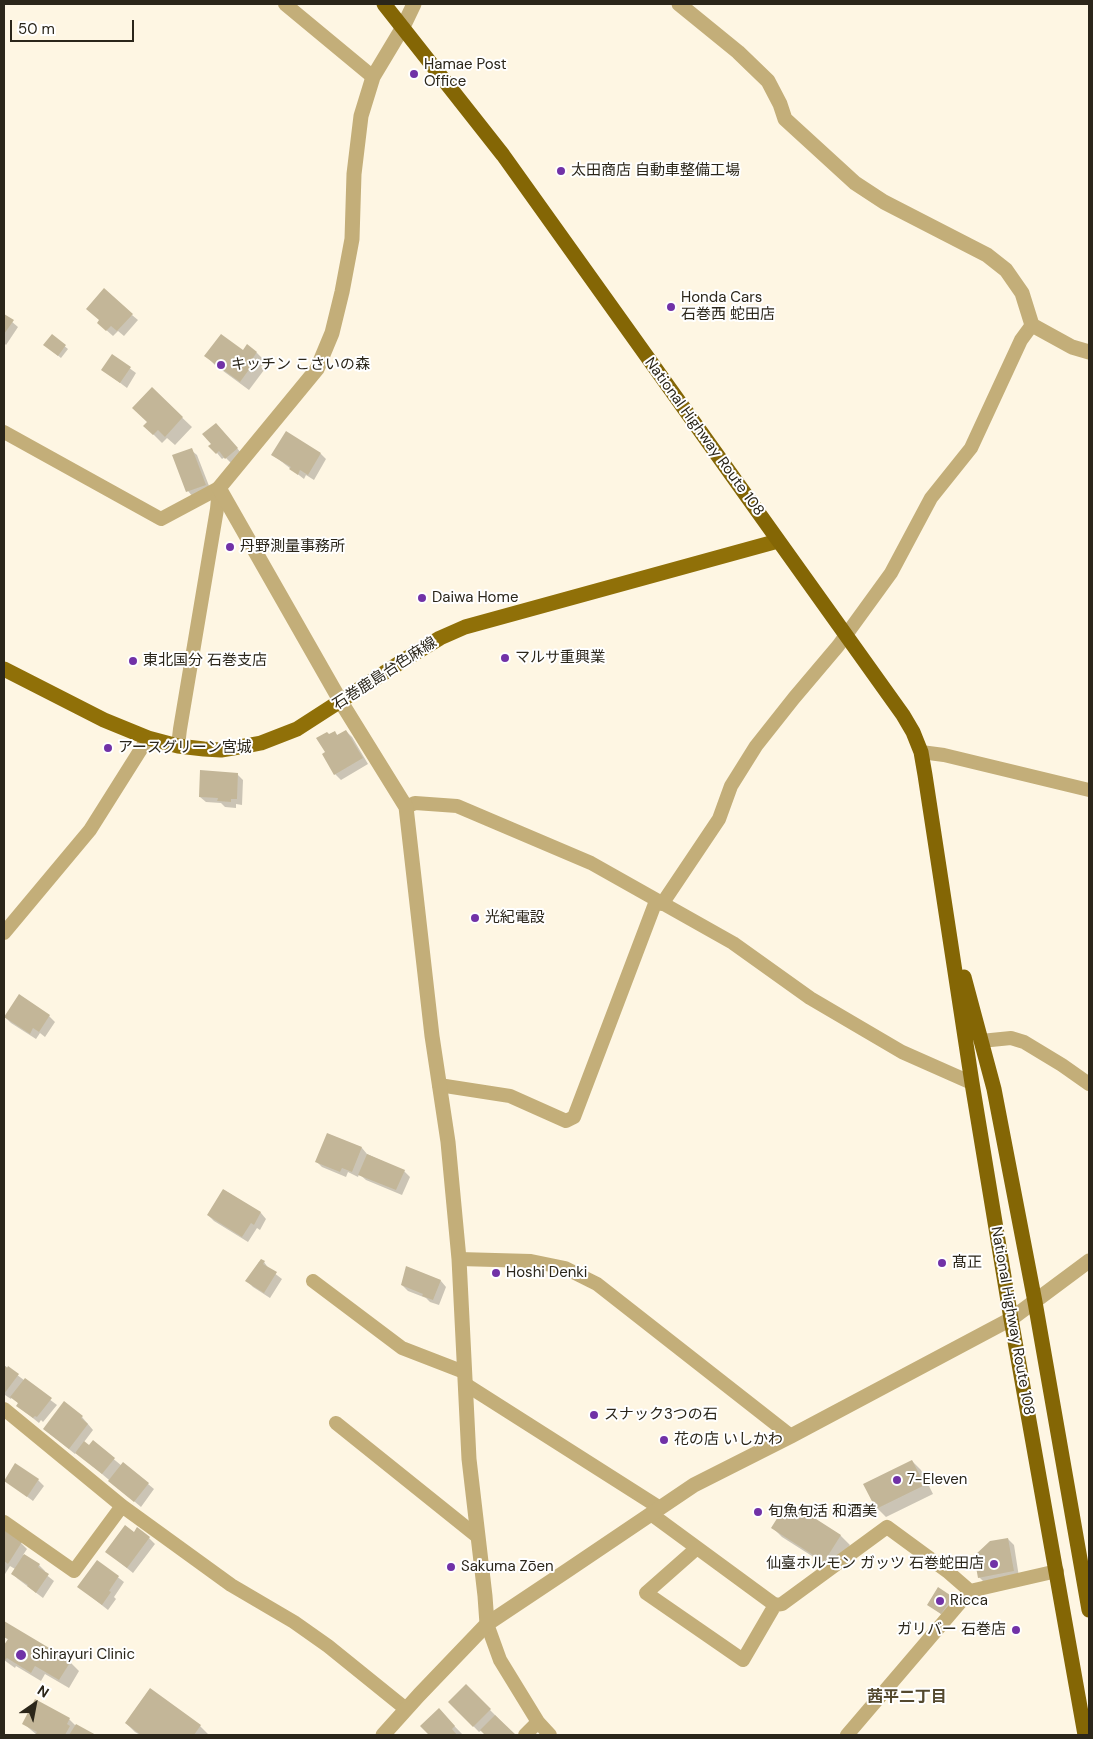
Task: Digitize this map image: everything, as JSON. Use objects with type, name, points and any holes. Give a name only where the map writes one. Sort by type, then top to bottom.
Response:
[{"type":"highway","name":"National Highway Route 108","points":[[384,4],[503,155],[903,715],[913,732],[921,752],[972,1083],[1011,1319],[1085,1735]]},
{"type":"highway","name":"National Highway Route 108","points":[[944,906],[994,1090],[1089,1610]]},
{"type":"main road","name":"石巻鹿島台色麻線","points":[[4,669],[104,720],[148,738],[178,746],[220,750],[260,743],[297,729],[440,638],[464,627],[778,541]]},
{"type":"street","points":[[285,4],[373,77]]},
{"type":"street","points":[[4,432],[161,519],[218,488],[317,369],[332,333],[352,239],[354,174],[361,116],[373,77],[403,27],[414,4]]},
{"type":"street","points":[[679,4],[738,52],[768,81],[785,118],[855,183],[884,202],[987,255],[1006,270],[1022,293],[1032,324],[1072,346],[1089,352]]},
{"type":"street","points":[[439,1085],[510,1096],[566,1121],[574,1117],[659,903],[719,819],[731,786],[756,746],[846,636],[891,573],[931,498],[971,448],[1021,340],[1032,324]]},
{"type":"street","points":[[218,488],[341,702],[406,807],[439,1085],[448,1142],[459,1259],[469,1459],[487,1624],[500,1660],[538,1722],[550,1735]]},
{"type":"street","points":[[178,746],[217,509],[218,488]]},
{"type":"street","points":[[4,933],[90,830],[148,738]]},
{"type":"street","points":[[921,752],[1089,790]]},
{"type":"street","points":[[406,807],[415,803],[457,806],[591,864],[733,943],[810,998],[902,1052],[972,1083]]},
{"type":"street","points":[[981,1041],[1011,1038],[1024,1042],[1062,1064],[1089,1084]]},
{"type":"street","points":[[459,1259],[531,1261],[565,1268],[597,1284],[791,1436]]},
{"type":"street","points":[[383,1735],[487,1624],[655,1511],[694,1485],[791,1436],[1011,1319],[1089,1261]]},
{"type":"street","points":[[313,1281],[402,1348],[464,1378],[655,1511],[697,1548],[775,1605],[782,1604],[887,1527],[947,1571],[970,1591]]},
{"type":"street","points":[[4,1409],[122,1506],[231,1585],[294,1622],[328,1646],[406,1709]]},
{"type":"street","points":[[336,1423],[478,1537]]},
{"type":"street","points":[[4,1522],[74,1570],[122,1506]]},
{"type":"street","points":[[697,1548],[646,1593],[743,1660],[775,1605]]},
{"type":"street","points":[[848,1735],[970,1591],[1057,1571]]},
{"type":"street","points":[[525,1735],[538,1722]]},
{"type":"building","points":[[104,288],[133,314],[117,331],[111,326],[106,331],[97,323],[99,320],[86,309]]},
{"type":"building","points":[[4,314],[14,320],[4,334]]},
{"type":"building","points":[[52,334],[66,345],[58,356],[43,345]]},
{"type":"building","points":[[221,334],[243,350],[247,344],[257,352],[253,358],[256,360],[240,382],[204,356]]},
{"type":"building","points":[[112,354],[131,367],[120,383],[101,370]]},
{"type":"building","points":[[152,387],[183,417],[165,437],[158,430],[153,435],[143,426],[147,422],[132,408]]},
{"type":"building","points":[[216,423],[238,448],[225,459],[219,451],[216,454],[208,446],[211,444],[202,434]]},
{"type":"building","points":[[286,431],[321,453],[308,475],[300,470],[298,475],[289,469],[291,467],[271,455]]},
{"type":"building","points":[[192,448],[206,485],[186,492],[172,455]]},
{"type":"building","points":[[346,730],[363,758],[334,775],[322,754],[325,752],[316,738],[327,732],[329,734],[335,731],[337,735]]},
{"type":"building","points":[[200,770],[238,773],[237,799],[231,799],[231,802],[217,801],[218,798],[199,797]]},
{"type":"building","points":[[19,994],[50,1015],[39,1032],[33,1028],[30,1034],[4,1017]]},
{"type":"building","points":[[327,1133],[362,1147],[352,1172],[342,1168],[340,1172],[315,1162]]},
{"type":"building","points":[[367,1154],[405,1170],[396,1190],[358,1175]]},
{"type":"building","points":[[223,1189],[261,1212],[254,1225],[251,1223],[242,1237],[207,1215]]},
{"type":"building","points":[[261,1259],[265,1261],[263,1264],[277,1272],[264,1293],[245,1281]]},
{"type":"building","points":[[406,1266],[441,1280],[433,1300],[401,1285]]},
{"type":"building","points":[[4,1365],[19,1374],[4,1394]]},
{"type":"building","points":[[25,1378],[52,1398],[37,1417],[33,1418],[16,1406],[18,1403],[10,1397]]},
{"type":"building","points":[[64,1401],[83,1416],[81,1418],[88,1424],[69,1449],[43,1429]]},
{"type":"building","points":[[93,1440],[115,1458],[102,1474],[75,1453],[84,1441],[89,1445]]},
{"type":"building","points":[[912,1460],[925,1485],[876,1509],[863,1484]]},
{"type":"building","points":[[123,1462],[149,1483],[134,1502],[108,1481]]},
{"type":"building","points":[[15,1463],[39,1479],[27,1497],[4,1481]]},
{"type":"building","points":[[788,1501],[841,1535],[824,1562],[771,1528]]},
{"type":"building","points":[[125,1525],[134,1532],[137,1527],[150,1537],[127,1568],[105,1552]]},
{"type":"building","points":[[4,1530],[22,1542],[8,1564],[4,1561]]},
{"type":"building","name":"仙臺ホルモン ガッツ 石巻蛇田店","points":[[1008,1538],[1014,1571],[978,1578],[974,1556],[990,1541]]},
{"type":"building","points":[[24,1554],[40,1564],[38,1567],[49,1574],[36,1593],[28,1585],[11,1574]]},
{"type":"building","points":[[97,1560],[119,1576],[102,1605],[77,1587]]},
{"type":"building","name":"Ricca","points":[[938,1587],[953,1597],[941,1614],[927,1605]]},
{"type":"building","points":[[4,1621],[71,1661],[59,1680],[35,1666],[31,1673],[7,1658],[4,1659],[4,1645],[8,1639],[4,1637]]},
{"type":"building","points":[[466,1684],[491,1709],[473,1727],[448,1702]]},
{"type":"building","points":[[150,1688],[201,1725],[194,1735],[141,1735],[125,1723]]},
{"type":"building","points":[[35,1699],[70,1718],[67,1724],[70,1726],[65,1735],[35,1735],[37,1732],[22,1724]]},
{"type":"building","points":[[439,1708],[455,1726],[452,1729],[457,1735],[429,1735],[420,1726]]},
{"type":"building","points":[[495,1715],[516,1735],[485,1735],[480,1730]]},
{"type":"building","points":[[76,1724],[96,1735],[69,1735]]},
{"type":"place","name":"Hamae Post Office","points":[[414,74]]},
{"type":"place","name":"太田商店 自動車整備工場","points":[[561,171]]},
{"type":"place","name":"Honda Cars 石巻西 蛇田店","points":[[671,307]]},
{"type":"place","name":"キッチン こさいの森","points":[[221,365]]},
{"type":"place","name":"丹野測量事務所","points":[[230,547]]},
{"type":"place","name":"Daiwa Home","points":[[422,598]]},
{"type":"place","name":"マルサ重興業","points":[[505,658]]},
{"type":"place","name":"東北国分 石巻支店","points":[[133,661]]},
{"type":"place","name":"アースグリーン宮城","points":[[108,748]]},
{"type":"place","name":"光紀電設","points":[[475,918]]},
{"type":"place","name":"髙正","points":[[942,1263]]},
{"type":"place","name":"Hoshi Denki","points":[[496,1273]]},
{"type":"place","name":"スナック3つの石","points":[[594,1415]]},
{"type":"place","name":"花の店 いしかわ","points":[[664,1440]]},
{"type":"place","name":"7-Eleven","points":[[897,1480]]},
{"type":"place","name":"旬魚旬活 和酒美","points":[[758,1512]]},
{"type":"place","name":"仙臺ホルモン ガッツ 石巻蛇田店","points":[[994,1564]]},
{"type":"place","name":"Sakuma Zōen","points":[[451,1567]]},
{"type":"place","name":"Ricca","points":[[940,1601]]},
{"type":"place","name":"ガリバー 石巻店","points":[[1016,1630]]},
{"type":"place","name":"Shirayuri Clinic","points":[[21,1655]]},
{"type":"district","name":"茜平二丁目","points":[[907,1698]]}]
